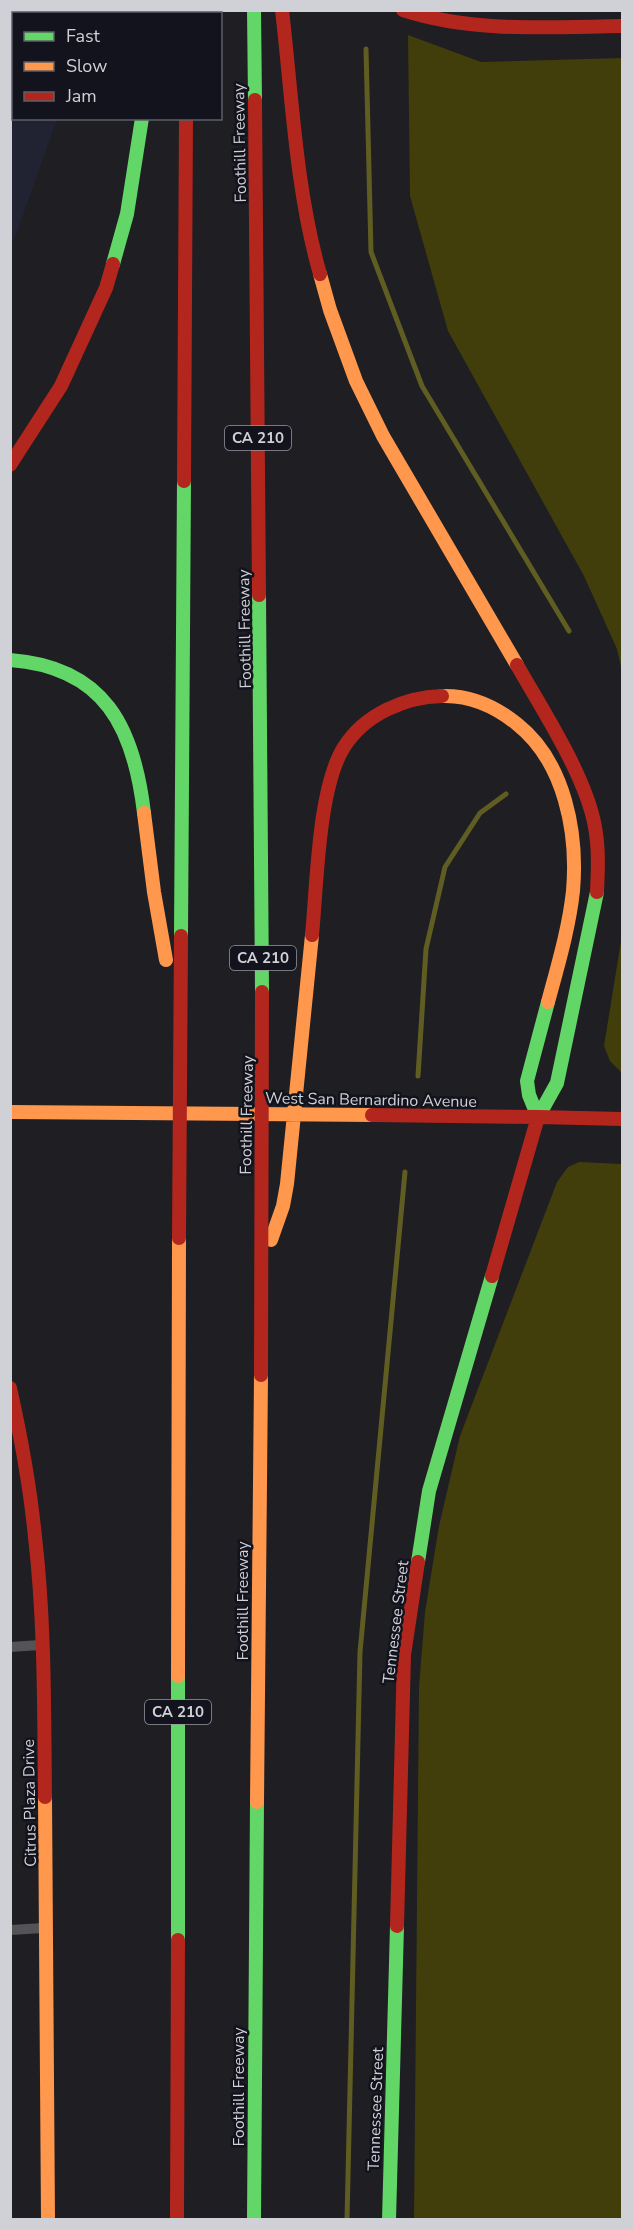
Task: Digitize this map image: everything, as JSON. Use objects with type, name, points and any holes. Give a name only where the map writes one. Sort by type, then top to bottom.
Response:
[{"type":"main road","name":"Foothill Freeway","points":[[254,10],[263,1051],[254,2220]]},
{"type":"main road","points":[[403,10],[444,22],[490,26],[622,26]]},
{"type":"main road","name":"Tennessee Street","points":[[282,14],[301,178],[313,250],[330,310],[356,381],[383,436],[549,722],[585,790],[595,826],[598,851],[597,899],[557,1083],[538,1117],[429,1491],[404,1655],[389,2220]]},
{"type":"main road","points":[[10,465],[61,386],[106,288],[127,214],[140,146],[142,120]]},
{"type":"main road","name":"CA 210","points":[[177,2220],[178,1205],[186,120]]},
{"type":"main road","points":[[10,660],[28,659],[52,665],[78,677],[99,695],[117,716],[131,744],[138,768],[157,912],[180,1034]]},
{"type":"main road","points":[[261,1270],[283,1206],[287,1184],[324,812],[334,767],[348,741],[367,722],[386,708],[406,701],[435,695],[464,697],[509,715],[545,756],[560,788],[570,822],[574,865],[571,909],[526,1085],[538,1117]]},
{"type":"main road","name":"West San Bernardino Avenue","points":[[10,1112],[622,1119]]},
{"type":"main road","name":"Citrus Plaza Drive","points":[[10,1388],[37,1533],[44,1645],[48,2220]]},
{"type":"lane","points":[[10,1647],[44,1645]]},
{"type":"lane","points":[[10,1930],[47,1928]]},
{"type":"shaded area","points":[[11,10],[80,11],[12,12],[12,120],[57,120],[11,245]]},
{"type":"shaded area","points":[[408,35],[481,62],[622,58],[622,671],[617,649],[584,576],[448,331],[410,196]]},
{"type":"shaded area","points":[[622,935],[622,1073],[610,1061],[604,1046]]},
{"type":"shaded area","points":[[579,1162],[622,1164],[622,2219],[414,2220],[419,1687],[425,1612],[439,1526],[460,1436],[557,1182],[568,1167]]},
{"type":"waterway","points":[[366,49],[371,252],[422,386],[569,631]]},
{"type":"waterway","points":[[418,1076],[426,949],[445,867],[480,813],[506,794]]},
{"type":"waterway","points":[[347,2220],[360,1652],[405,1172]]},
{"type":"traffic: fast","points":[[254,10],[255,100]]},
{"type":"traffic: fast","points":[[113,264],[127,214],[142,120]]},
{"type":"traffic: fast","points":[[181,936],[184,481]]},
{"type":"traffic: fast","points":[[259,595],[262,992]]},
{"type":"traffic: fast","points":[[10,660],[43,665],[70,675],[92,689],[109,707],[122,729],[132,754],[144,813]]},
{"type":"traffic: fast","points":[[538,1117],[557,1083],[597,892]]},
{"type":"traffic: fast","points":[[538,1117],[529,1095],[527,1081],[548,1002]]},
{"type":"traffic: fast","points":[[418,1562],[429,1491],[492,1276]]},
{"type":"traffic: fast","points":[[178,1676],[178,1940]]},
{"type":"traffic: fast","points":[[254,2220],[257,1802]]},
{"type":"traffic: fast","points":[[389,2220],[397,1926]]},
{"type":"traffic: slow","points":[[320,274],[330,310],[356,381],[383,436],[517,665]]},
{"type":"traffic: slow","points":[[442,696],[482,703],[517,724],[547,758],[565,800],[573,846],[573,891],[566,933],[548,1002]]},
{"type":"traffic: slow","points":[[144,813],[154,892],[166,960]]},
{"type":"traffic: slow","points":[[271,1240],[283,1206],[287,1184],[312,935]]},
{"type":"traffic: slow","points":[[10,1112],[372,1115]]},
{"type":"traffic: slow","points":[[178,1676],[179,1238]]},
{"type":"traffic: slow","points":[[257,1802],[261,1375]]},
{"type":"traffic: slow","points":[[45,1797],[48,2220]]},
{"type":"traffic: jam","points":[[282,10],[300,177],[320,274]]},
{"type":"traffic: jam","points":[[403,10],[457,22],[511,27],[622,26]]},
{"type":"traffic: jam","points":[[255,100],[259,595]]},
{"type":"traffic: jam","points":[[184,481],[186,120]]},
{"type":"traffic: jam","points":[[10,465],[61,386],[106,288],[113,264]]},
{"type":"traffic: jam","points":[[517,665],[562,744],[583,787],[595,827],[597,892]]},
{"type":"traffic: jam","points":[[312,935],[317,864],[324,811],[335,765],[344,747],[363,725],[387,710],[414,700],[442,696]]},
{"type":"traffic: jam","points":[[179,1238],[181,936]]},
{"type":"traffic: jam","points":[[261,1375],[262,992]]},
{"type":"traffic: jam","points":[[372,1115],[538,1117]]},
{"type":"traffic: jam","points":[[492,1276],[538,1117],[622,1119]]},
{"type":"traffic: jam","points":[[10,1388],[28,1480],[41,1602],[45,1797]]},
{"type":"traffic: jam","points":[[397,1926],[404,1655],[418,1562]]},
{"type":"traffic: jam","points":[[177,2220],[178,1940]]}]
